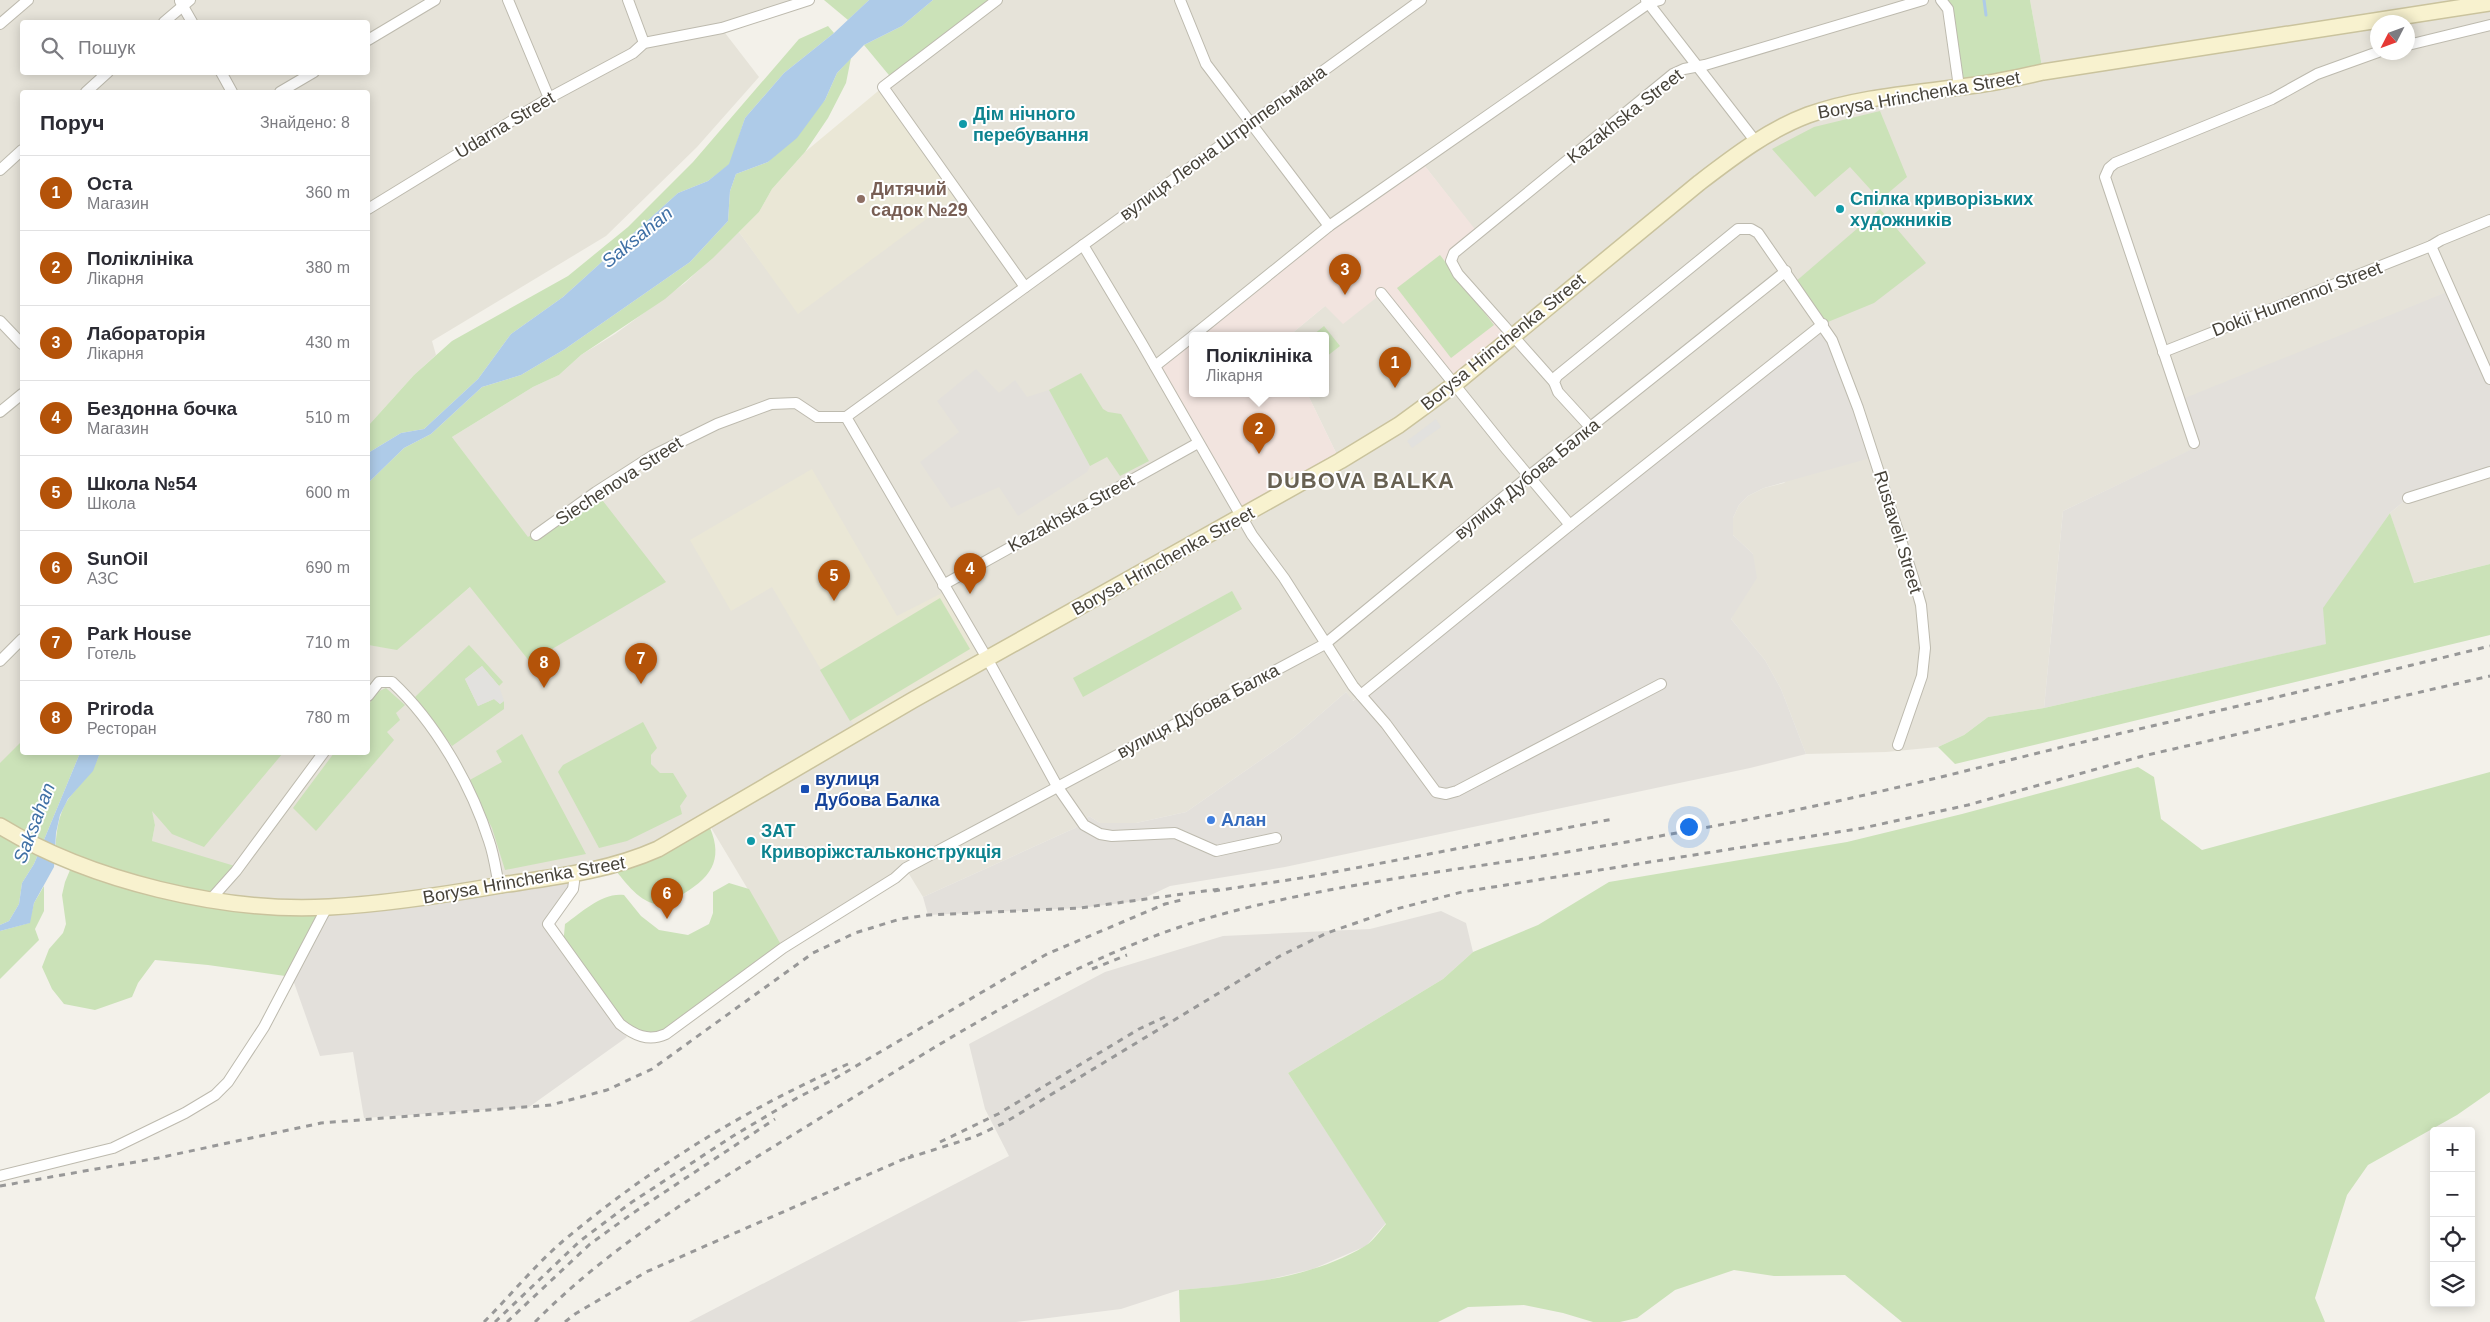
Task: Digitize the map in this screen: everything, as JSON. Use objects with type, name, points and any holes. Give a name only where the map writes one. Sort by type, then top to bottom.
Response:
[{"type":"street","points":[[0,24],[28,0]]},
{"type":"street","points":[[370,39],[435,0]]},
{"type":"street","points":[[508,0],[549,98]]},
{"type":"street","points":[[628,0],[644,43]]},
{"type":"street","name":"Udarna Street","points":[[370,208],[549,98],[633,52],[644,43],[722,28],[808,0]]},
{"type":"street","points":[[997,0],[883,87],[1025,287]]},
{"type":"street","points":[[1180,0],[1206,64],[1328,226]]},
{"type":"street","name":"вулиця Леона Штріппельмана","points":[[846,417],[1421,0]]},
{"type":"street","points":[[1198,332],[1328,226],[1647,2],[1660,0]]},
{"type":"street","name":"Kazakhska Street","points":[[1512,335],[1453,268],[1451,257],[1673,74],[1923,0]]},
{"type":"street","points":[[1941,0],[1948,9],[1959,87]]},
{"type":"street","points":[[166,20],[184,2],[191,20]]},
{"type":"street","points":[[1647,2],[1756,142]]},
{"type":"street","name":"Borysa Hrinchenka Street","points":[[0,826],[17,837],[73,863],[168,891],[211,899],[269,906],[327,907],[397,902],[572,874],[633,860],[658,849],[914,700],[1374,441],[1455,384],[1512,335],[1699,183],[1756,142],[1784,126],[1831,108],[2490,3]]},
{"type":"street","points":[[2415,43],[2490,25]]},
{"type":"street","points":[[2194,443],[2105,177],[2109,168],[2116,163],[2272,99],[2317,74],[2370,55]]},
{"type":"street","points":[[88,90],[105,75]]},
{"type":"street","points":[[223,75],[231,90]]},
{"type":"street","points":[[283,90],[309,75]]},
{"type":"street","points":[[0,170],[20,152]]},
{"type":"street","name":"Dokii Humennoi Street","points":[[2164,352],[2431,246],[2490,220]]},
{"type":"street","name":"Rustaveli Street","points":[[1554,382],[1557,376],[1740,228],[1751,229],[1758,233],[1823,324],[1832,340],[1858,408],[1920,606],[1925,648],[1922,676],[1898,746]]},
{"type":"street","points":[[1083,245],[1241,517],[1361,695],[1386,724],[1436,792],[1446,794],[1457,791],[1661,684]]},
{"type":"street","points":[[2431,246],[2490,379]]},
{"type":"street","name":"вулиця Дубова Балка","points":[[572,874],[573,889],[548,924],[620,1024],[631,1033],[642,1037],[659,1037],[783,948],[895,878],[906,868],[1325,644],[1529,476],[1786,271]]},
{"type":"street","points":[[1381,293],[1570,525]]},
{"type":"street","points":[[0,321],[20,342]]},
{"type":"street","points":[[1361,695],[1570,525],[1823,324]]},
{"type":"street","points":[[1512,335],[1554,382],[1558,392],[1591,428]]},
{"type":"street","points":[[1155,366],[1189,339]]},
{"type":"street","points":[[0,412],[20,396]]},
{"type":"street","name":"Siechenova Street","points":[[536,536],[596,492],[652,456],[717,424],[771,404],[796,403],[817,416],[846,417]]},
{"type":"street","points":[[846,417],[988,660],[1057,786],[1084,824],[1100,834],[1130,835],[1168,831],[1216,851],[1276,838]]},
{"type":"street","name":"Kazakhska Street","points":[[943,585],[1198,443]]},
{"type":"street","points":[[2408,498],[2490,472]]},
{"type":"street","points":[[0,661],[20,641]]},
{"type":"street","points":[[370,693],[379,682],[392,682],[408,696],[439,737],[470,795],[490,841],[499,886]]},
{"type":"street","points":[[211,899],[236,870],[322,755]]},
{"type":"street","points":[[0,1176],[113,1148],[185,1113],[214,1096],[228,1082],[264,1027],[327,907]]},
{"type":"shaded area","points":[[0,0],[809,0],[722,29],[759,77],[697,147],[606,236],[432,341],[436,355],[414,375],[370,424],[370,90],[20,90],[21,755],[0,826]]},
{"type":"shaded area","points":[[997,0],[1945,0],[2043,72],[2030,0],[2490,0],[2490,379],[2180,401],[2193,449],[2063,511],[2044,708],[1988,717],[1964,735],[1938,747],[1886,752],[1806,754],[1781,689],[1765,660],[1731,619],[1737,606],[1753,554],[1733,535],[1733,518],[1739,505],[1748,496],[1764,488],[1784,483],[1858,408],[1352,701],[1346,692],[1294,737],[1186,812],[1136,823],[1100,823],[1089,816],[1075,828],[923,897],[906,869],[783,948],[707,821],[633,860],[397,902],[211,899],[152,841],[155,825],[151,810],[196,755],[370,755],[370,645],[397,649],[528,538],[452,437],[533,387],[559,375],[581,355],[615,334],[685,283],[739,232],[799,313],[883,87]],"holes":[[[1424,165],[1473,228],[1451,261],[1381,293],[1325,306],[1294,332],[1329,332],[1329,397],[1309,397],[1340,461],[1198,443],[1155,366],[1189,341],[1189,332],[1201,332]]]},
{"type":"shaded area","name":"Дитячий садок №29","points":[[883,87],[959,195],[798,314],[739,232],[759,212],[772,189],[805,152]]},
{"type":"shaded area","points":[[1420,160],[1478,233],[1451,261],[1513,335],[1455,384],[1381,294],[1343,324],[1325,306],[1294,332],[1198,332]]},
{"type":"shaded area","points":[[2452,290],[2490,379],[2490,472],[2408,498],[2390,513],[2324,608],[2327,644],[2044,708],[2063,511],[2192,449],[2180,400]]},
{"type":"shaded area","points":[[1823,324],[1874,457],[1764,488],[1748,496],[1739,505],[1733,518],[1733,535],[1753,554],[1757,578],[1731,619],[1765,660],[1781,689],[1806,754],[1750,768],[1285,867],[1170,886],[1138,901],[1080,908],[928,915],[923,897],[1075,828],[1089,816],[1100,823],[1136,823],[1186,812],[1294,737],[1346,692],[1353,701],[1361,695]]},
{"type":"shaded area","points":[[1189,339],[1189,397],[1309,397],[1340,461],[1241,517],[1155,366]]},
{"type":"shaded area","points":[[976,369],[999,393],[1015,380],[1027,397],[1049,390],[1090,466],[1087,472],[1018,516],[999,487],[951,508],[920,462],[959,432],[937,401]]},
{"type":"shaded area","points":[[1436,419],[1441,427],[1412,448],[1407,441]]},
{"type":"shaded area","points":[[812,469],[897,616],[946,591],[988,660],[858,732],[772,587],[731,611],[690,540]]},
{"type":"shaded area","points":[[2490,472],[2490,564],[2413,583],[2390,513],[2408,498]]},
{"type":"shaded area","points":[[482,666],[499,686],[504,701],[500,704],[494,699],[478,706],[465,679]]},
{"type":"shaded area","points":[[572,874],[574,882],[548,925],[627,1037],[529,1107],[364,1118],[353,1052],[320,1056],[292,977],[327,907]]},
{"type":"shaded area","points":[[1441,911],[1466,923],[1473,952],[1443,979],[1288,1073],[1386,1223],[1366,1246],[1313,1269],[1250,1284],[1179,1290],[1121,1309],[1016,1322],[689,1322],[1009,1156],[985,1109],[969,1044],[1105,972],[1223,936],[1370,929]]},
{"type":"green space","points":[[824,0],[869,0],[848,20]]},
{"type":"green space","points":[[933,0],[997,0],[893,80],[864,45],[902,26]]},
{"type":"green space","points":[[1945,0],[2030,0],[2043,72],[1959,87]]},
{"type":"green space","points":[[828,26],[834,33],[784,73],[745,118],[730,164],[708,181],[678,193],[563,297],[511,334],[478,379],[424,429],[401,433],[370,452],[370,424],[414,375],[452,341],[568,276],[628,227],[693,162],[799,39]]},
{"type":"green space","points":[[851,58],[846,83],[828,118],[805,152],[772,189],[759,212],[713,258],[665,299],[581,355],[559,375],[533,387],[452,437],[528,537],[596,492],[666,582],[530,662],[470,587],[397,650],[370,645],[370,481],[404,448],[431,434],[482,387],[521,375],[565,349],[690,262],[728,221],[730,191],[736,174],[768,162],[825,100],[837,73]]},
{"type":"green space","points":[[1880,111],[1907,177],[1880,200],[1850,167],[1815,197],[1772,149],[1814,127]]},
{"type":"green space","points":[[1880,209],[1926,263],[1874,303],[1823,324],[1794,283]]},
{"type":"green space","points":[[1440,255],[1494,325],[1451,358],[1397,288]]},
{"type":"green space","points":[[1324,326],[1329,332],[1317,332]]},
{"type":"green space","points":[[1329,332],[1340,346],[1329,355]]},
{"type":"green space","points":[[1081,373],[1103,409],[1108,412],[1121,414],[1149,461],[1120,476],[1107,457],[1090,466],[1049,390]]},
{"type":"green space","points":[[2390,513],[2414,583],[2490,564],[2490,635],[1955,764],[1938,747],[1964,735],[1988,717],[2044,708],[2326,644],[2323,608]]},
{"type":"green space","points":[[1232,591],[1242,609],[1083,697],[1073,678]]},
{"type":"green space","points":[[940,598],[970,649],[850,721],[820,670]]},
{"type":"green space","points":[[469,645],[503,682],[499,686],[482,666],[465,679],[478,706],[494,699],[500,704],[504,701],[504,709],[452,746],[415,697]]},
{"type":"green space","points":[[386,688],[405,705],[396,713],[400,720],[387,732],[394,740],[316,831],[293,808],[333,755],[370,755],[370,704],[378,692]]},
{"type":"green space","points":[[643,722],[657,748],[651,755],[651,764],[660,773],[673,773],[687,796],[680,806],[682,814],[627,841],[599,848],[558,772],[563,765]]},
{"type":"green space","points":[[522,734],[586,854],[505,870],[492,828],[468,781],[502,762],[496,751]]},
{"type":"green space","points":[[20,743],[20,755],[79,755],[34,864],[22,883],[19,904],[9,921],[0,925],[0,763]]},
{"type":"green space","points":[[99,755],[281,755],[204,847],[172,834],[152,811],[155,825],[152,841],[238,867],[212,898],[327,907],[292,977],[208,965],[155,960],[138,983],[132,997],[95,1010],[64,1004],[52,989],[42,967],[49,949],[63,933],[66,924],[62,895],[73,863],[55,855],[57,833],[65,805],[97,761]]},
{"type":"green space","points":[[2138,767],[2154,777],[2161,819],[2202,850],[2490,772],[2490,1092],[2457,1115],[2436,1127],[2430,1127],[2430,1130],[2368,1165],[2347,1195],[2315,1298],[2325,1322],[1902,1322],[1845,1275],[1774,1276],[1734,1270],[1675,1290],[1637,1318],[1620,1322],[1593,1322],[1563,1313],[1524,1305],[1468,1307],[1438,1322],[1180,1322],[1179,1290],[1250,1283],[1299,1273],[1322,1266],[1365,1246],[1374,1239],[1386,1224],[1288,1073],[1443,979],[1473,952],[1538,925],[1609,882],[1847,842],[1962,814]]},
{"type":"green space","points":[[707,821],[715,844],[713,864],[703,880],[676,899],[662,905],[648,902],[636,894],[612,866]]},
{"type":"green space","points":[[729,883],[749,889],[783,948],[666,1034],[631,1033],[563,946],[565,924],[601,900],[616,895],[624,895],[641,916],[659,930],[688,935],[709,924],[713,913],[713,892]]},
{"type":"green space","points":[[44,886],[44,911],[35,929],[39,940],[0,979],[0,931],[29,923],[34,903]]},
{"type":"water","name":"Saksahan","points":[[869,0],[933,0],[902,26],[864,45],[837,73],[825,100],[797,138],[768,162],[736,174],[730,191],[728,221],[690,262],[565,349],[521,375],[482,387],[431,434],[404,448],[370,481],[370,452],[401,433],[424,429],[478,379],[511,334],[563,297],[678,193],[708,181],[729,164],[745,118],[784,73],[834,33]]},
{"type":"water","points":[[79,755],[99,755],[93,771],[68,799],[60,815],[56,833],[54,867],[34,903],[30,923],[0,931],[0,925],[9,921],[19,904],[22,883],[34,864]]},
{"type":"waterway","points":[[1984,0],[1986,15]]},
{"type":"railway","points":[[535,1322],[600,1264],[670,1213],[916,1059],[1016,1000],[1121,950],[1175,929],[1265,903],[1335,889],[1612,844],[1818,805],[2490,646]]},
{"type":"railway","points":[[908,1158],[974,1137],[1004,1123],[1280,956],[1327,933],[1396,909],[1462,892],[1863,828],[1968,805],[2143,756],[2490,676]]},
{"type":"railway","points":[[1214,891],[1308,877],[1613,819]]},
{"type":"railway","points":[[0,1186],[158,1158],[321,1123],[551,1105],[607,1090],[652,1069],[813,953],[855,933],[900,919],[928,915],[1080,908],[1220,889]]},
{"type":"railway","points":[[495,1322],[580,1241],[632,1202],[733,1136],[1047,954],[1165,904],[1185,899]]},
{"type":"railway","points":[[1092,969],[1127,955]]},
{"type":"railway","points":[[940,1142],[998,1114],[1139,1029],[1165,1017]]},
{"type":"railway","points":[[484,1322],[553,1250],[596,1214],[630,1189],[699,1142],[735,1121],[848,1064]]},
{"type":"railway","points":[[507,1322],[590,1244],[633,1213],[775,1119]]},
{"type":"railway","points":[[565,1322],[575,1314],[646,1272],[913,1155]]},
{"type":"place","name":"Дім нічного перебування","points":[[963,124]]},
{"type":"place","name":"Дитячий садок №29","points":[[861,199]]},
{"type":"place","name":"Спілка криворізьких художників","points":[[1840,209]]},
{"type":"place","name":"Лабораторія","points":[[1345,295]]},
{"type":"place","name":"Оста","points":[[1395,388]]},
{"type":"place","name":"Поліклініка","points":[[1259,454]]},
{"type":"place","name":"Бездонна бочка","points":[[970,594]]},
{"type":"place","name":"Школа №54","points":[[834,601]]},
{"type":"place","name":"Park House","points":[[641,684]]},
{"type":"place","name":"Priroda","points":[[544,688]]},
{"type":"place","name":"вулиця Дубова Балка","points":[[805,789]]},
{"type":"place","name":"Алан","points":[[1211,820]]},
{"type":"place","name":"ЗАТ Криворіжстальконструкція","points":[[751,841]]},
{"type":"place","name":"SunOil","points":[[667,919]]},
{"type":"district","name":"DUBOVA BALKA","points":[[1361,480]]}]
